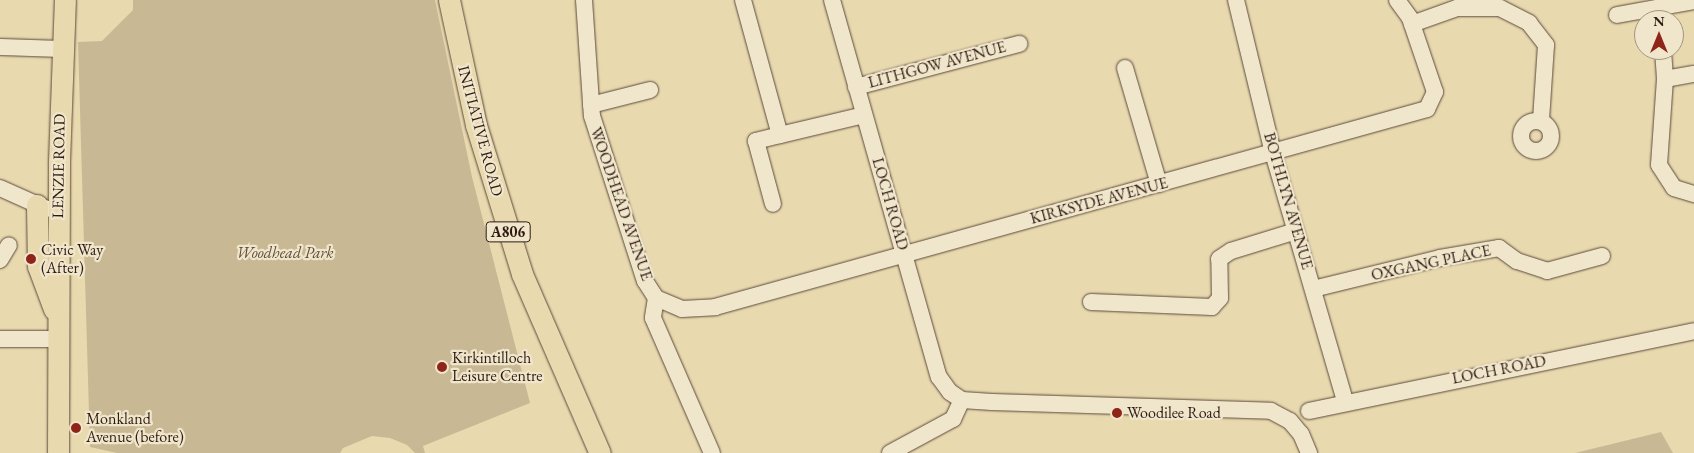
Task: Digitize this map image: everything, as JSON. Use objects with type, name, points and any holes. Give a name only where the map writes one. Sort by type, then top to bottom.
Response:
[{"type":"main road","name":"LENZIE ROAD","points":[[58,453],[58,214],[61,49],[65,0]]},
{"type":"main road","name":"INITIATIVE ROAD","points":[[449,0],[476,125],[522,274],[600,453]]},
{"type":"main road","points":[[36,205],[38,266],[58,330]]},
{"type":"street","name":"WOODHEAD AVENUE","points":[[584,0],[591,105],[646,282],[656,298],[653,318],[712,453]]},
{"type":"street","points":[[744,0],[780,135]]},
{"type":"street","name":"LOCH ROAD","points":[[832,0],[939,377],[950,392],[962,400]]},
{"type":"street","name":"BOTHLYN AVENUE","points":[[1236,0],[1273,153],[1345,401]]},
{"type":"street","name":"KIRKSYDE AVENUE","points":[[656,298],[682,309],[715,307],[1427,109],[1435,92],[1412,24],[1397,0]]},
{"type":"street","points":[[1668,10],[1694,1]]},
{"type":"street","points":[[1412,24],[1457,8],[1500,8],[1529,22],[1546,45],[1541,121]]},
{"type":"street","points":[[1617,16],[1634,15]]},
{"type":"street","name":"LITHGOW AVENUE","points":[[856,87],[1019,44]]},
{"type":"street","points":[[0,47],[61,49]]},
{"type":"street","points":[[1663,60],[1665,79],[1659,164],[1674,188],[1694,194]]},
{"type":"street","points":[[1125,68],[1159,184]]},
{"type":"street","points":[[1665,79],[1694,74]]},
{"type":"street","points":[[591,105],[650,90]]},
{"type":"street","points":[[773,204],[756,141],[864,115]]},
{"type":"street","points":[[0,188],[58,214]]},
{"type":"street","points":[[1091,302],[1212,307],[1220,298],[1219,259],[1231,251],[1296,231]]},
{"type":"street","points":[[0,260],[9,245]]},
{"type":"street","name":"OXGANG PLACE","points":[[1313,289],[1440,258],[1499,248],[1517,261],[1547,271],[1602,256]]},
{"type":"street","points":[[0,339],[58,330]]},
{"type":"street","name":"LOCH ROAD","points":[[1309,411],[1345,401],[1693,332]]},
{"type":"street","points":[[890,453],[953,420],[962,400],[1271,411],[1290,421],[1301,434],[1309,453]]},
{"type":"green space","name":"Woodhead Park","points":[[133,0],[435,0],[472,177],[530,403],[423,446],[425,453],[415,453],[407,445],[390,438],[372,436],[343,448],[340,453],[117,453],[90,447],[78,42],[102,41],[133,10]]},
{"type":"green space","points":[[1661,432],[1673,453],[1575,453]]},
{"type":"place","name":"Civic Way (After)","points":[[31,259]]},
{"type":"place","name":"Kirkintilloch Leisure Centre","points":[[442,367]]},
{"type":"place","name":"Woodilee Road","points":[[1117,413]]},
{"type":"place","name":"Monkland Avenue (before)","points":[[76,428]]}]
